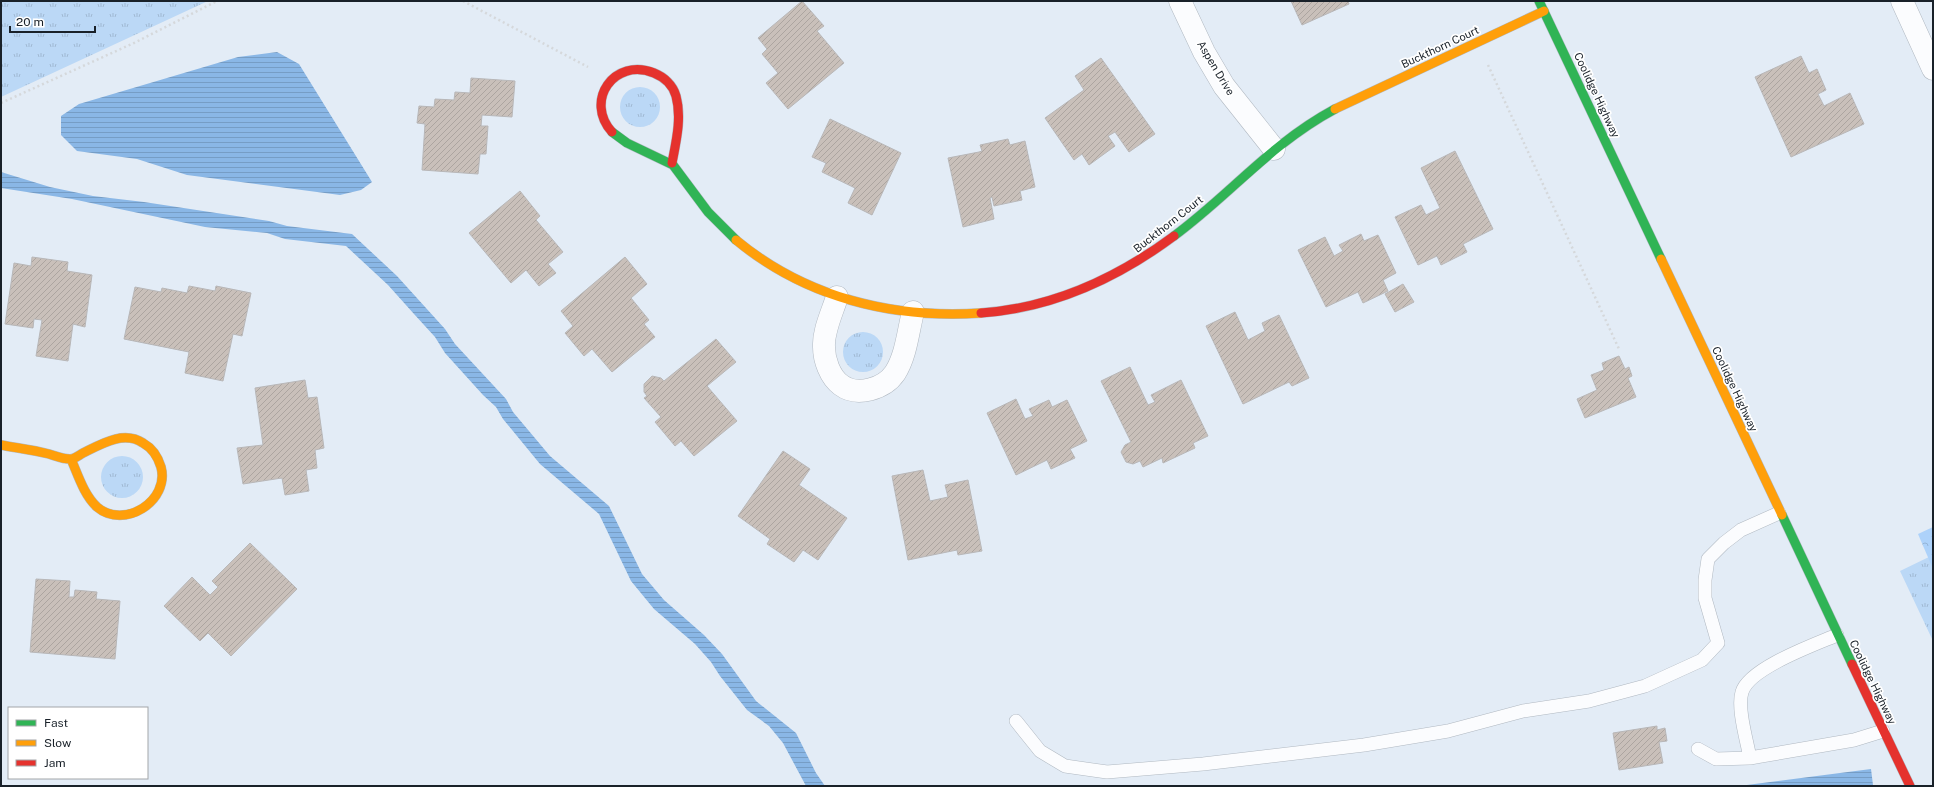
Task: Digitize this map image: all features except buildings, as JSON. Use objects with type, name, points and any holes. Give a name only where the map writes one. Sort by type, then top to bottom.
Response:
[{"type":"street","name":"Aspen Drive","points":[[1180,1],[1204,52],[1224,86],[1274,149]]},
{"type":"street","name":"Coolidge Highway","points":[[1540,1],[1837,635],[1910,786]]},
{"type":"street","points":[[1902,1],[1933,69]]},
{"type":"street","name":"Buckthorn Court","points":[[672,163],[677,138],[679,111],[678,99],[672,87],[665,78],[654,71],[640,68],[628,70],[618,74],[610,82],[602,95],[602,118],[608,128],[629,145],[672,163],[720,225],[748,250],[784,273],[837,297],[873,307],[960,316],[1032,308],[1069,296],[1102,282],[1156,252],[1274,149],[1303,128],[1354,99],[1544,11]]},
{"type":"street","points":[[837,297],[826,328],[824,347],[826,361],[831,374],[838,383],[841,386],[855,391],[869,390],[885,384],[894,374],[901,363],[913,312]]},
{"type":"street","points":[[1,445],[71,459],[109,440],[123,437],[137,439],[149,448],[158,459],[162,472],[162,486],[156,498],[145,508],[127,515],[115,515],[101,510],[88,495],[71,459]]},
{"type":"lane","points":[[1016,721],[1040,751],[1065,766],[1107,772],[1203,764],[1387,741],[1448,731],[1523,711],[1589,701],[1645,686],[1702,660],[1718,643],[1705,598],[1705,580],[1708,558],[1741,530],[1780,513]]},
{"type":"lane","points":[[1750,758],[1741,706],[1742,691],[1756,674],[1781,659],[1837,635]]},
{"type":"lane","points":[[1698,750],[1716,759],[1750,758],[1854,740],[1884,731]]},
{"type":"path","points":[[1,103],[134,43],[217,1]]},
{"type":"path","points":[[463,1],[577,60],[589,68]]},
{"type":"path","points":[[1486,59],[1620,349]]},
{"type":"green space","points":[[1,1],[208,1],[1,97]]},
{"type":"green space","points":[[644,87],[651,90],[657,96],[660,107],[659,115],[651,124],[644,127],[636,127],[629,124],[621,115],[620,103],[623,96],[632,88]]},
{"type":"green space","points":[[867,332],[874,335],[880,341],[883,352],[882,360],[874,369],[867,372],[859,372],[852,369],[844,360],[843,348],[846,341],[855,333]]},
{"type":"green space","points":[[122,456],[137,462],[143,477],[137,492],[122,498],[107,492],[101,477],[107,462]]},
{"type":"green space","points":[[1933,527],[1933,569],[1918,534]]},
{"type":"green space","points":[[1933,555],[1933,641],[1900,571]]},
{"type":"shaded area","points":[[277,52],[299,64],[372,182],[361,190],[340,195],[187,175],[137,159],[77,151],[61,135],[61,116],[79,104],[238,57]]},
{"type":"shaded area","points":[[1,172],[50,187],[93,196],[144,202],[269,221],[287,226],[352,234],[397,276],[445,329],[455,344],[506,399],[513,412],[550,456],[609,506],[642,574],[664,600],[704,635],[722,654],[756,701],[796,733],[816,773],[825,786],[806,786],[783,743],[769,726],[747,710],[711,662],[695,644],[654,609],[631,581],[599,514],[540,464],[503,419],[496,407],[483,395],[445,353],[435,337],[388,285],[346,246],[285,239],[267,233],[205,227],[72,199],[1,188]]},
{"type":"shaded area","points":[[1871,769],[1873,785],[1739,786]]},
{"type":"traffic: fast","points":[[1539,1],[1661,259]]},
{"type":"traffic: fast","points":[[1174,236],[1195,220],[1290,138],[1335,109]]},
{"type":"traffic: fast","points":[[612,132],[627,143],[673,165],[708,212],[736,240]]},
{"type":"traffic: fast","points":[[1782,515],[1852,664]]},
{"type":"traffic: slow","points":[[1335,109],[1544,11]]},
{"type":"traffic: slow","points":[[736,240],[763,260],[791,276],[820,290],[851,300],[882,308],[914,312],[947,314],[981,313]]},
{"type":"traffic: slow","points":[[1661,259],[1782,515]]},
{"type":"traffic: slow","points":[[1,445],[37,451],[70,459],[75,458],[105,442],[120,438],[136,439],[149,447],[158,460],[161,467],[162,479],[159,491],[152,501],[131,513],[120,515],[108,513],[97,507],[88,497],[71,459]]},
{"type":"traffic: jam","points":[[612,132],[604,120],[601,107],[602,95],[608,85],[616,76],[627,71],[640,70],[658,75],[665,79],[673,88],[678,104],[678,130],[672,163]]},
{"type":"traffic: jam","points":[[981,313],[1033,305],[1083,289],[1130,265],[1174,236]]},
{"type":"traffic: jam","points":[[1852,664],[1910,786]]}]
